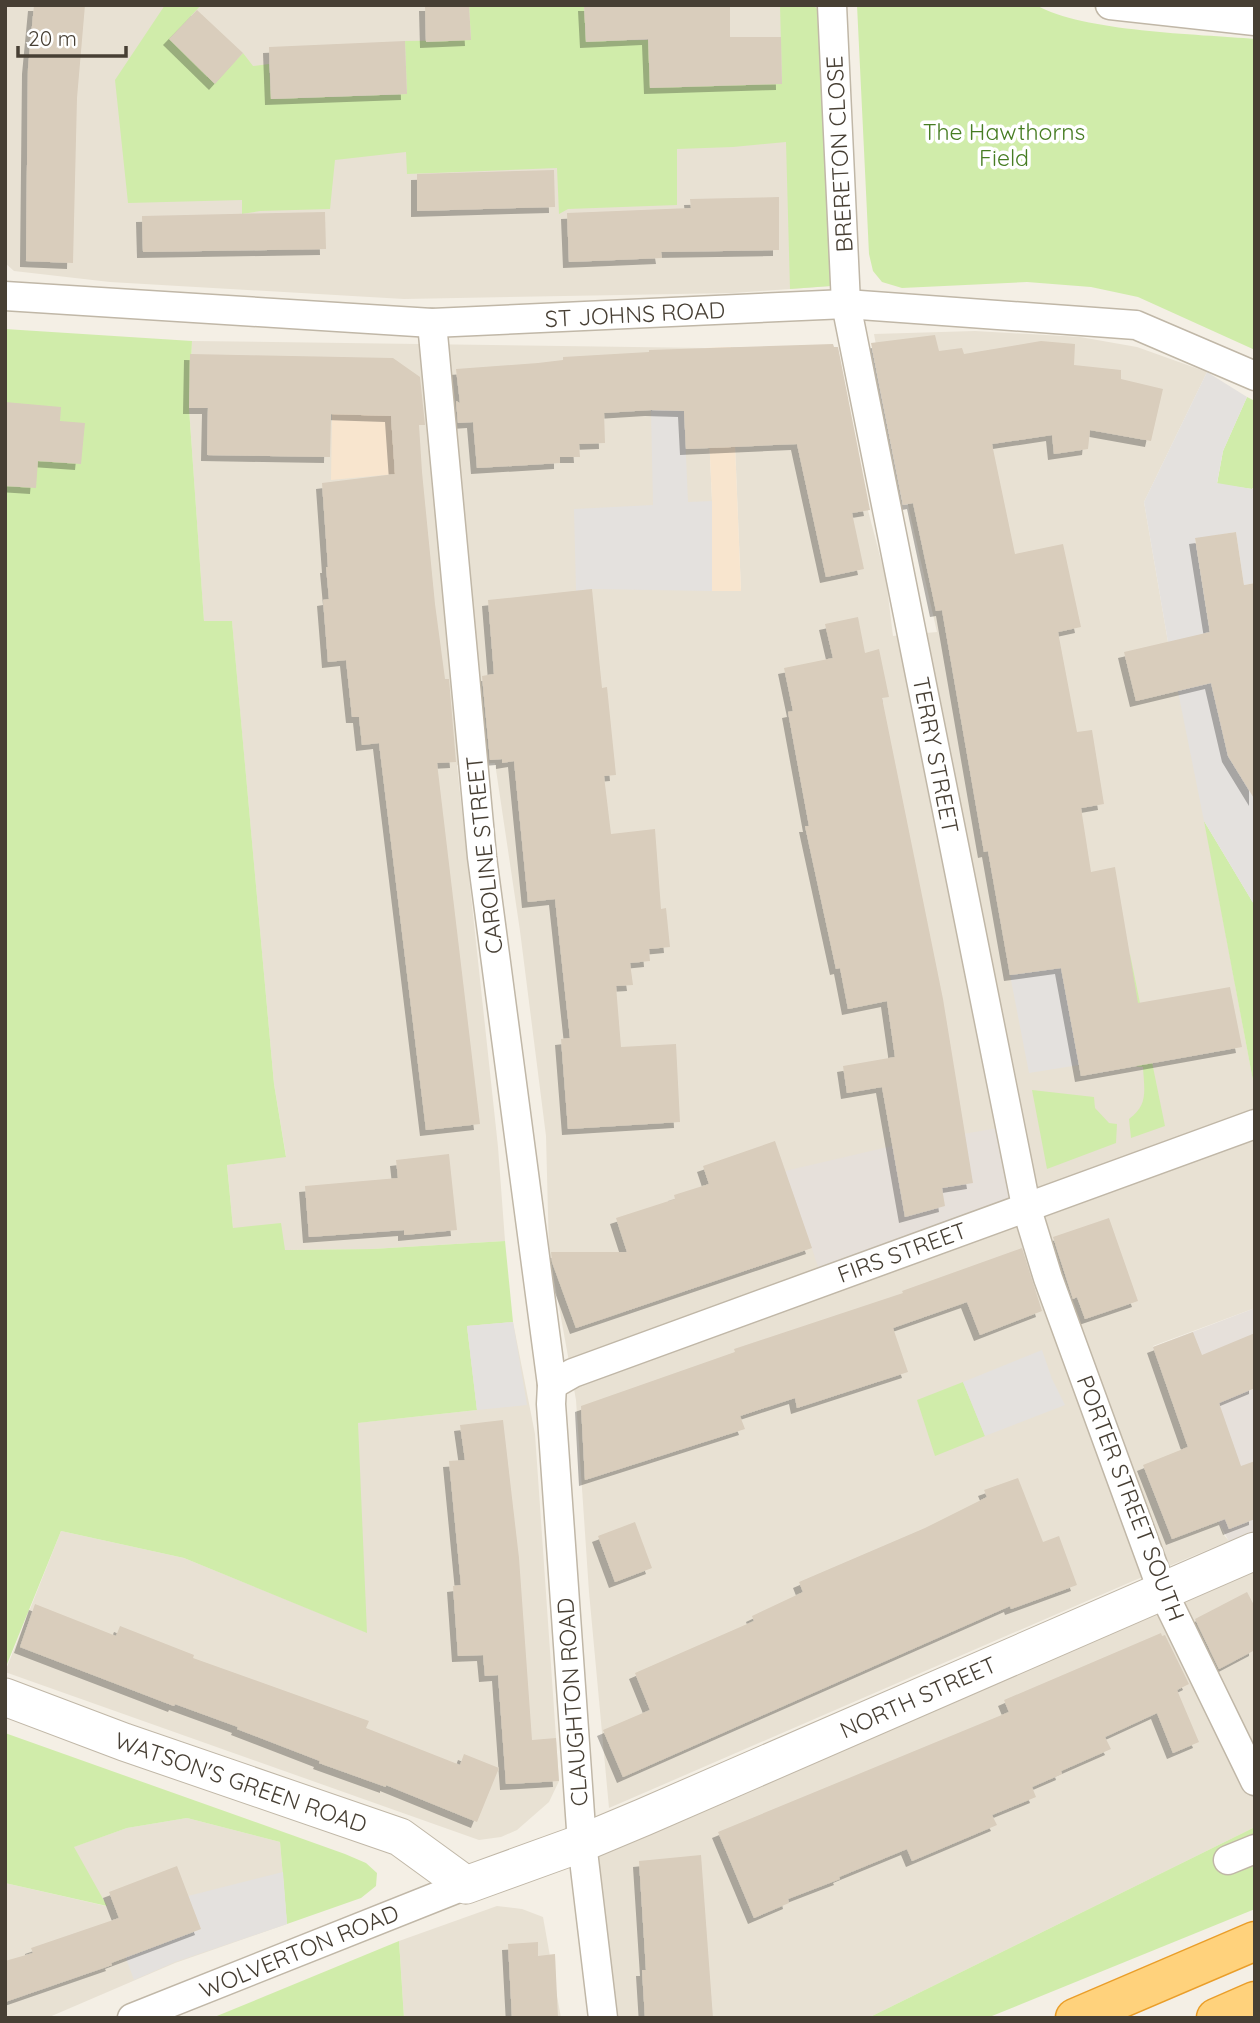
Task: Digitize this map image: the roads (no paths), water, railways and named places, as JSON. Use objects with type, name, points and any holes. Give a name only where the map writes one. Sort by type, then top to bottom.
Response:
[{"type":"highway","points":[[1075,2018],[1255,1941]]},
{"type":"highway","points":[[1216,2018],[1255,2001]]},
{"type":"street","name":"BRERETON CLOSE","points":[[832,5],[846,303]]},
{"type":"street","points":[[1110,5],[1255,21]]},
{"type":"street","name":"ST JOHNS ROAD","points":[[5,296],[432,323],[846,303],[1136,325],[1233,364],[1255,376]]},
{"type":"street","name":"TERRY STREET","points":[[846,303],[1026,1206]]},
{"type":"street","name":"CAROLINE STREET","points":[[432,323],[482,857],[552,1385]]},
{"type":"street","name":"FIRS STREET","points":[[552,1385],[573,1373],[1255,1124]]},
{"type":"street","name":"PORTER STREET SOUTH","points":[[1026,1206],[1048,1278],[1162,1590],[1255,1781]]},
{"type":"street","name":"CLAUGHTON ROAD","points":[[552,1385],[551,1404],[582,1843],[603,2018]]},
{"type":"street","name":"NORTH STREET","points":[[467,1885],[582,1843],[1255,1551]]},
{"type":"street","name":"WATSON'S GREEN ROAD","points":[[5,1697],[124,1742],[400,1837],[467,1885]]},
{"type":"street","points":[[1228,1860],[1255,1849]]},
{"type":"street","name":"WOLVERTON ROAD","points":[[132,2018],[467,1885]]},
{"type":"park label","name":"The Hawthorns Field","points":[[1004,144]]}]
